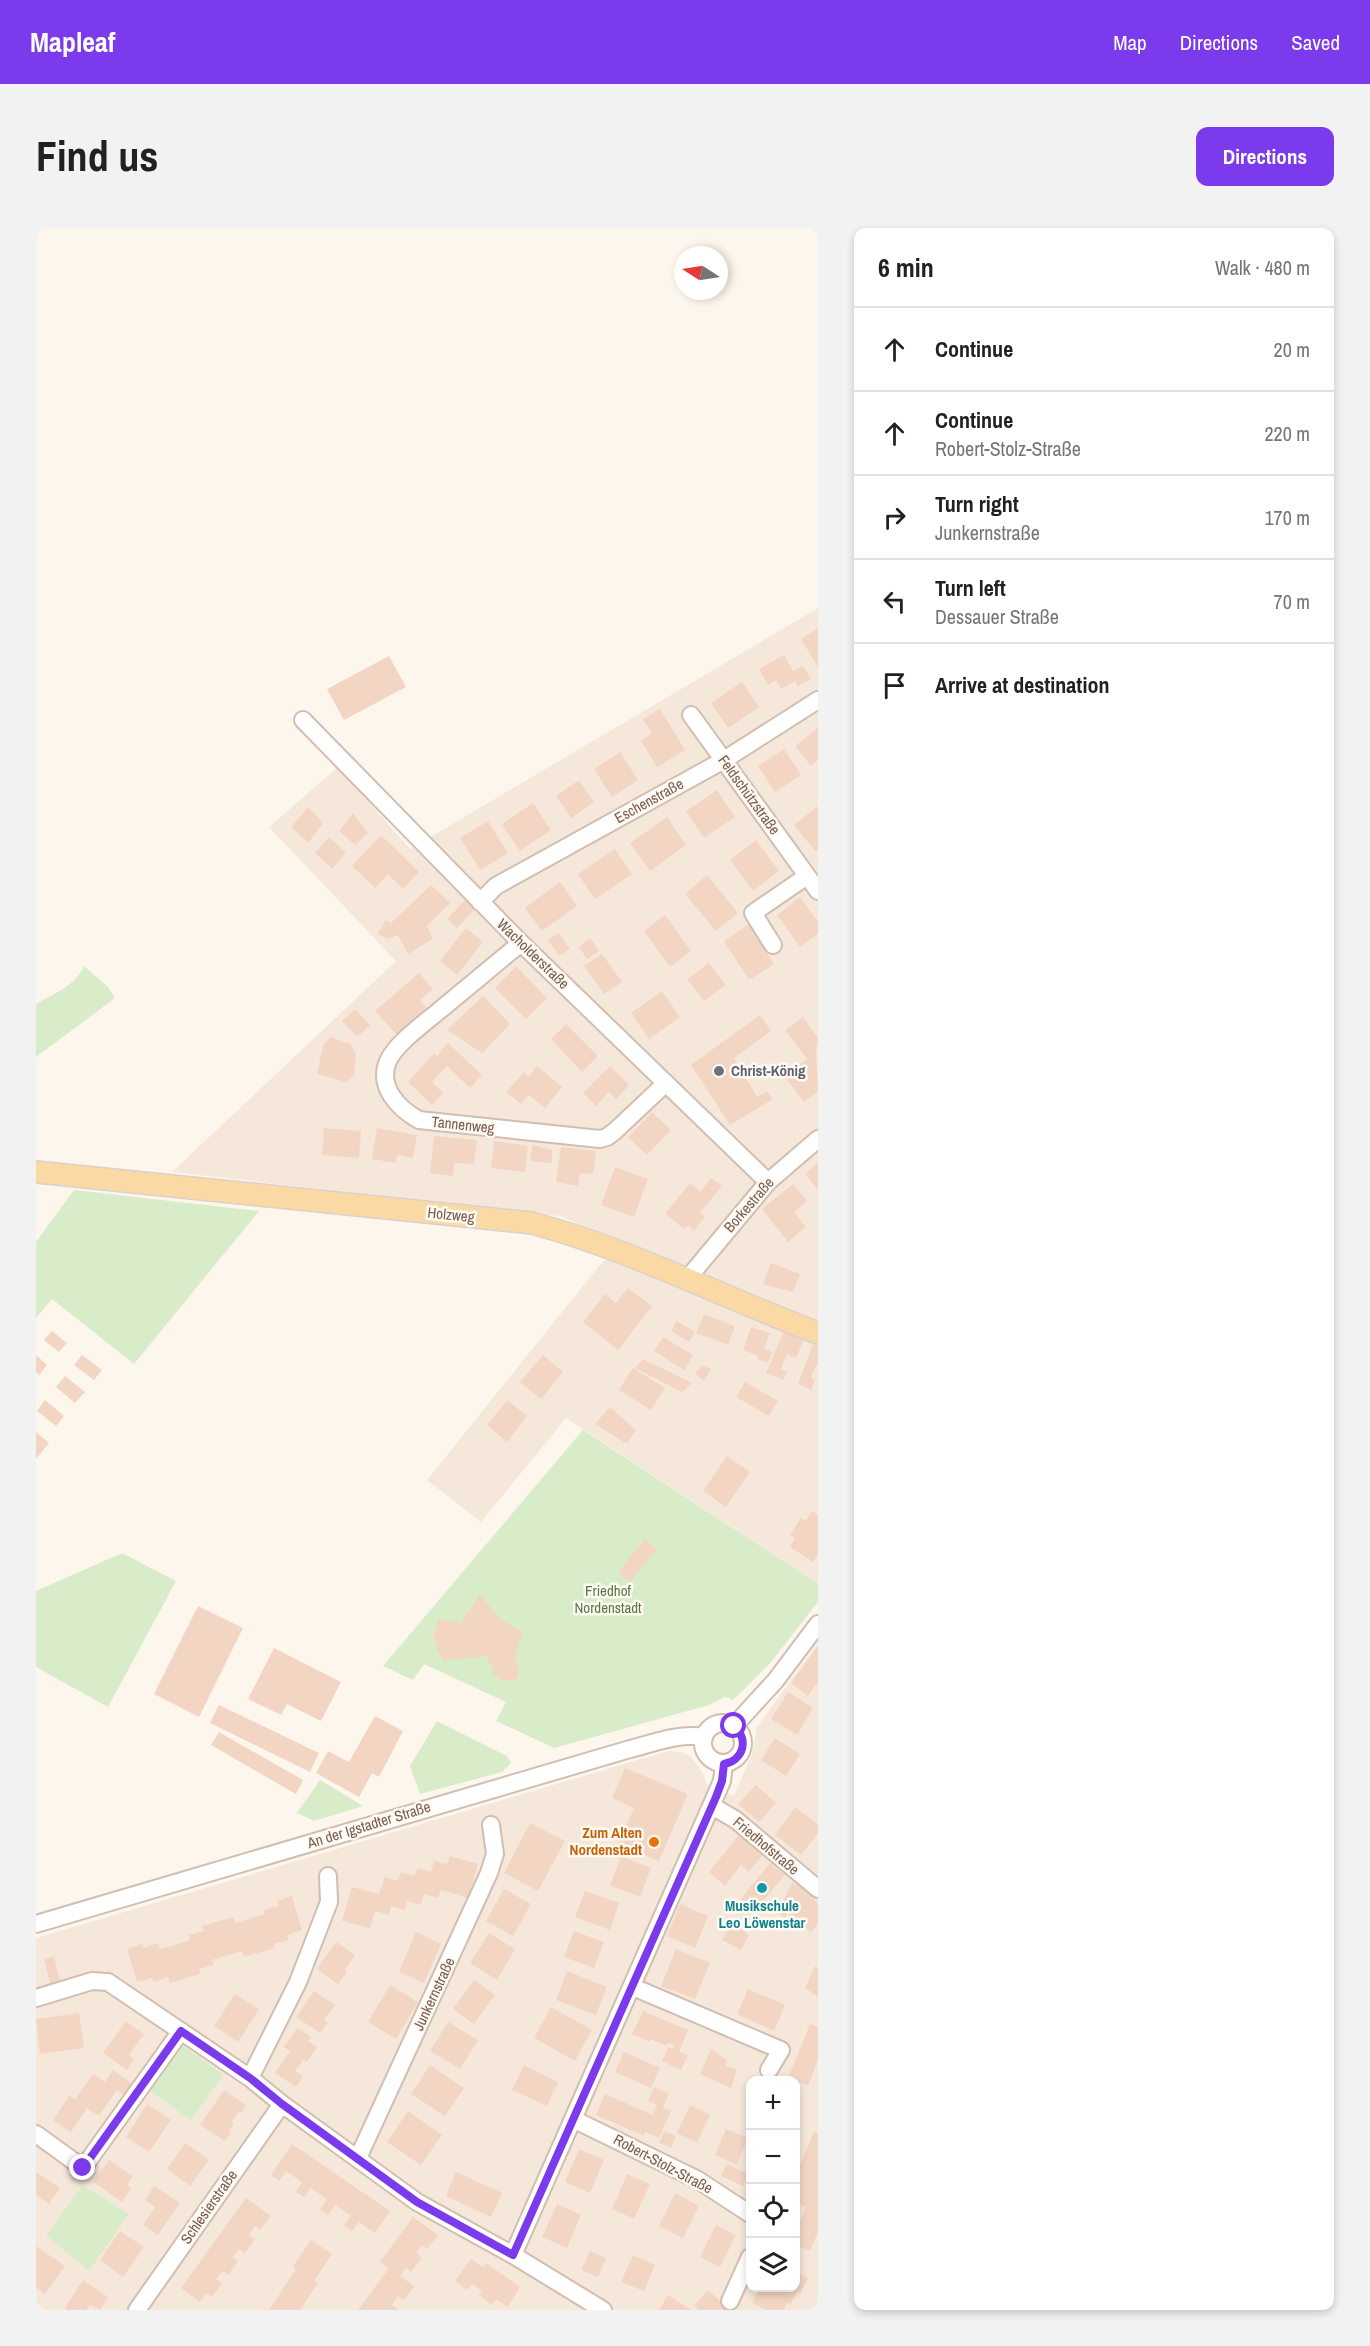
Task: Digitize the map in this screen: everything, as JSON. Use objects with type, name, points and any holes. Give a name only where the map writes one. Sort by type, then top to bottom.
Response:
[{"type":"main road","name":"Holzweg","points":[[36,1172],[307,1198],[532,1223],[597,1243],[688,1278],[818,1333]]},
{"type":"street","name":"Eschenstraße","points":[[480,902],[496,886],[724,760],[818,700]]},
{"type":"street","name":"Feldschützstraße","points":[[691,715],[818,891]]},
{"type":"street","name":"Wacholderstraße","points":[[303,720],[521,943],[768,1182]]},
{"type":"street","points":[[773,945],[753,913],[807,876]]},
{"type":"street","name":"Tannenweg","points":[[521,943],[392,1054],[385,1074],[387,1087],[399,1107],[419,1120],[600,1138],[607,1137],[615,1131],[666,1083]]},
{"type":"street","name":"Borkestraße","points":[[688,1278],[768,1182],[818,1140]]},
{"type":"street","points":[[734,1726],[776,1680],[818,1624]]},
{"type":"street","points":[[724,1722],[734,1726],[742,1735],[743,1749],[736,1759],[724,1764],[706,1755],[703,1748],[703,1737],[708,1729],[724,1722]]},
{"type":"street","name":"An der Igstadter Straße","points":[[36,1924],[630,1749],[668,1739],[703,1737]]},
{"type":"street","points":[[513,2255],[712,1806],[722,1781],[724,1764]]},
{"type":"street","name":"Friedhofstraße","points":[[712,1806],[736,1820],[818,1889]]},
{"type":"street","name":"Junkernstraße","points":[[358,2158],[489,1873],[495,1854],[491,1826]]},
{"type":"street","points":[[250,2078],[306,1962],[329,1902],[328,1876]]},
{"type":"street","points":[[36,1998],[92,1981],[108,1982],[250,2078],[417,2202],[513,2255],[584,2305],[603,2310]]},
{"type":"street","points":[[633,1987],[781,2050],[769,2070]]},
{"type":"street","points":[[36,2134],[83,2168],[181,2031]]},
{"type":"street","name":"Schlesierstraße","points":[[137,2310],[282,2104]]},
{"type":"street","name":"Robert-Stolz-Straße","points":[[573,2119],[698,2180],[746,2211]]},
{"type":"street","points":[[730,2301],[746,2266]]},
{"type":"shaded area","points":[[818,608],[818,1584],[566,1418],[481,1522],[427,1480],[600,1265],[623,1243],[560,1216],[172,1172],[396,961],[269,827],[338,767],[410,849]]},
{"type":"shaded area","points":[[818,1643],[818,2310],[36,2310],[36,1938],[668,1751],[682,1752],[690,1756],[703,1773],[706,1784],[734,1796],[752,1754],[757,1727]]},
{"type":"green space","points":[[84,966],[109,988],[115,998],[36,1057],[36,1004],[70,984]]},
{"type":"green space","points":[[74,1190],[259,1211],[134,1364],[52,1299],[36,1318],[36,1242]]},
{"type":"green space","name":"Friedhof Nordenstadt","points":[[583,1430],[818,1584],[818,1602],[771,1662],[733,1700],[725,1697],[709,1705],[554,1748],[496,1721],[506,1702],[424,1664],[413,1680],[383,1666]]},
{"type":"green space","points":[[122,1553],[176,1581],[108,1707],[36,1667],[36,1591]]},
{"type":"green space","points":[[437,1721],[507,1756],[511,1763],[502,1772],[420,1794],[410,1766]]},
{"type":"green space","points":[[320,1780],[363,1806],[314,1821],[297,1813]]},
{"type":"green space","points":[[183,2046],[223,2075],[191,2120],[150,2091]]},
{"type":"green space","points":[[83,2185],[129,2214],[89,2271],[46,2235]]},
{"type":"building","points":[[818,628],[818,667],[801,639]]},
{"type":"building","points":[[784,655],[793,671],[803,666],[811,679],[798,686],[795,681],[781,689],[776,680],[768,685],[759,669]]},
{"type":"building","points":[[389,656],[406,687],[344,720],[327,689]]},
{"type":"building","points":[[742,682],[759,707],[728,728],[711,703]]},
{"type":"building","points":[[660,709],[685,750],[657,767],[641,741],[652,733],[643,719]]},
{"type":"building","points":[[818,728],[818,760],[811,766],[795,746]]},
{"type":"building","points":[[784,749],[801,775],[775,792],[758,766]]},
{"type":"building","points":[[620,752],[638,780],[612,797],[594,769]]},
{"type":"building","points":[[579,780],[594,802],[571,818],[556,796]]},
{"type":"building","points":[[717,790],[735,817],[704,838],[686,811]]},
{"type":"building","points":[[533,803],[551,830],[520,851],[502,824]]},
{"type":"building","points":[[818,806],[818,849],[815,851],[794,825]]},
{"type":"building","points":[[308,807],[323,823],[308,843],[291,827]]},
{"type":"building","points":[[353,813],[368,833],[355,845],[339,831]]},
{"type":"building","points":[[667,817],[686,845],[650,871],[630,843]]},
{"type":"building","points":[[488,821],[508,853],[480,870],[460,838]]},
{"type":"building","points":[[381,835],[419,872],[403,889],[388,874],[375,888],[352,866]]},
{"type":"building","points":[[329,837],[346,853],[332,869],[315,853]]},
{"type":"building","points":[[756,840],[779,871],[753,891],[730,860]]},
{"type":"building","points":[[615,849],[632,874],[595,899],[578,874]]},
{"type":"building","points":[[707,875],[738,913],[716,931],[685,894]]},
{"type":"building","points":[[560,882],[577,906],[542,931],[525,908]]},
{"type":"building","points":[[431,885],[450,903],[427,926],[433,939],[408,954],[398,935],[389,939],[377,934],[386,920],[391,923]]},
{"type":"building","points":[[800,897],[818,922],[818,934],[800,947],[777,915]]},
{"type":"building","points":[[465,900],[475,909],[457,928],[447,919]]},
{"type":"building","points":[[665,915],[691,951],[670,967],[644,931]]},
{"type":"building","points":[[749,924],[774,964],[749,980],[724,941]]},
{"type":"building","points":[[466,928],[483,942],[457,975],[440,961]]},
{"type":"building","points":[[559,933],[570,949],[559,956],[548,940]]},
{"type":"building","points":[[590,938],[599,951],[587,959],[579,947]]},
{"type":"building","points":[[602,954],[622,982],[604,994],[584,966]]},
{"type":"building","points":[[709,963],[726,985],[704,1001],[687,979]]},
{"type":"building","points":[[516,966],[547,998],[526,1019],[495,988]]},
{"type":"building","points":[[419,973],[433,989],[420,1000],[427,1008],[397,1035],[375,1011]]},
{"type":"building","points":[[662,991],[680,1017],[649,1039],[631,1013]]},
{"type":"building","points":[[483,996],[510,1024],[482,1053],[447,1030]]},
{"type":"building","points":[[355,1009],[370,1025],[357,1037],[342,1021]]},
{"type":"building","name":"Christ-König","points":[[760,1015],[771,1031],[734,1058],[757,1097],[767,1091],[773,1099],[730,1125],[691,1065]]},
{"type":"building","points":[[803,1017],[818,1038],[816,1050],[818,1091],[804,1102],[784,1076],[807,1059],[785,1030]]},
{"type":"building","points":[[566,1024],[598,1056],[582,1072],[551,1039]]},
{"type":"building","points":[[331,1037],[350,1044],[356,1054],[354,1076],[346,1082],[317,1074],[323,1045]]},
{"type":"building","points":[[448,1043],[482,1075],[470,1088],[447,1066],[432,1082],[443,1093],[432,1105],[408,1082],[434,1053],[437,1056]]},
{"type":"building","points":[[537,1066],[562,1087],[545,1108],[529,1095],[521,1104],[506,1092],[524,1072],[529,1076]]},
{"type":"building","points":[[610,1066],[629,1085],[616,1099],[609,1092],[596,1106],[583,1093]]},
{"type":"building","points":[[652,1112],[671,1130],[647,1155],[628,1137]]},
{"type":"building","points":[[324,1128],[361,1131],[359,1158],[322,1155]]},
{"type":"building","points":[[377,1128],[417,1135],[413,1158],[397,1155],[396,1163],[372,1159]]},
{"type":"building","points":[[434,1136],[477,1140],[474,1164],[454,1163],[453,1176],[430,1173]]},
{"type":"building","points":[[494,1141],[528,1146],[525,1172],[491,1168]]},
{"type":"building","points":[[533,1145],[552,1150],[552,1163],[530,1161]]},
{"type":"building","points":[[561,1147],[596,1151],[593,1174],[580,1173],[578,1186],[556,1182]]},
{"type":"building","points":[[818,1163],[818,1190],[805,1174]]},
{"type":"building","points":[[615,1167],[648,1179],[634,1217],[601,1205]]},
{"type":"building","points":[[711,1178],[722,1186],[700,1213],[705,1217],[694,1231],[688,1225],[684,1229],[665,1214],[690,1183],[700,1192]]},
{"type":"building","points":[[793,1184],[807,1201],[794,1212],[806,1227],[788,1242],[762,1209]]},
{"type":"building","points":[[771,1263],[800,1274],[793,1292],[763,1284]]},
{"type":"building","points":[[628,1288],[652,1306],[618,1350],[583,1322],[605,1294],[616,1303]]},
{"type":"building","points":[[704,1314],[735,1326],[728,1345],[696,1333]]},
{"type":"building","points":[[677,1321],[695,1332],[689,1342],[671,1331]]},
{"type":"building","points":[[751,1327],[770,1333],[764,1348],[772,1352],[768,1363],[757,1359],[759,1356],[743,1350]]},
{"type":"building","points":[[52,1331],[67,1343],[59,1352],[44,1340]]},
{"type":"building","points":[[784,1331],[804,1339],[796,1358],[787,1354],[781,1369],[787,1372],[783,1380],[766,1373]]},
{"type":"building","points":[[663,1337],[693,1355],[684,1370],[654,1351]]},
{"type":"building","points":[[813,1344],[818,1345],[818,1366],[816,1365],[811,1378],[815,1380],[811,1390],[798,1384]]},
{"type":"building","points":[[36,1355],[47,1365],[39,1375],[36,1372]]},
{"type":"building","points":[[82,1355],[102,1370],[94,1380],[74,1365]]},
{"type":"building","points":[[543,1355],[563,1372],[541,1399],[520,1382]]},
{"type":"building","points":[[643,1359],[692,1383],[682,1392],[635,1368]]},
{"type":"building","points":[[702,1365],[711,1369],[704,1381],[695,1374]]},
{"type":"building","points":[[633,1368],[665,1388],[651,1410],[619,1390]]},
{"type":"building","points":[[65,1376],[85,1392],[75,1403],[56,1387]]},
{"type":"building","points":[[745,1382],[778,1401],[769,1416],[736,1397]]},
{"type":"building","points":[[45,1400],[64,1416],[56,1426],[37,1411]]},
{"type":"building","points":[[507,1400],[527,1416],[507,1442],[487,1425]]},
{"type":"building","points":[[610,1407],[636,1430],[627,1444],[595,1424]]},
{"type":"building","points":[[36,1432],[49,1443],[36,1459]]},
{"type":"building","points":[[727,1456],[750,1472],[726,1507],[703,1491]]},
{"type":"building","points":[[812,1511],[818,1515],[818,1554],[813,1562],[790,1547],[795,1538],[790,1535],[801,1518],[806,1521]]},
{"type":"building","points":[[645,1539],[657,1549],[630,1582],[618,1572]]},
{"type":"building","points":[[480,1595],[502,1620],[523,1632],[515,1657],[519,1675],[514,1681],[501,1680],[493,1674],[486,1656],[443,1661],[436,1646],[434,1633],[439,1619],[461,1622]]},
{"type":"building","points":[[198,1606],[243,1628],[199,1717],[154,1694]]},
{"type":"building","points":[[818,1646],[818,1686],[816,1684],[808,1696],[791,1683]]},
{"type":"building","points":[[274,1648],[341,1682],[321,1721],[287,1704],[281,1715],[248,1699]]},
{"type":"building","points":[[788,1692],[813,1708],[797,1735],[771,1719]]},
{"type":"building","points":[[219,1705],[319,1753],[310,1772],[210,1723]]},
{"type":"building","points":[[375,1716],[403,1731],[379,1777],[372,1773],[359,1797],[316,1773],[328,1751],[349,1762]]},
{"type":"building","points":[[219,1732],[303,1780],[296,1794],[211,1745]]},
{"type":"building","points":[[775,1738],[800,1754],[786,1776],[761,1760]]},
{"type":"building","points":[[625,1768],[688,1794],[659,1861],[618,1844],[634,1808],[612,1798]]},
{"type":"building","points":[[756,1785],[776,1803],[759,1822],[738,1804]]},
{"type":"building","points":[[795,1807],[818,1824],[818,1833],[801,1855],[775,1835]]},
{"type":"building","points":[[530,1823],[565,1841],[538,1891],[504,1873]]},
{"type":"building","points":[[739,1835],[763,1855],[749,1872],[741,1865],[725,1886],[709,1872]]},
{"type":"building","points":[[450,1856],[478,1864],[468,1898],[441,1890],[438,1898],[424,1894],[421,1905],[407,1901],[405,1910],[391,1906],[389,1915],[375,1911],[370,1928],[342,1921],[352,1887],[379,1894],[385,1877],[398,1881],[401,1872],[415,1876],[417,1868],[431,1872],[434,1861],[447,1864]]},
{"type":"building","points":[[621,1856],[651,1868],[640,1897],[610,1885]]},
{"type":"building","name":"Musikschule Leo Löwenstar","points":[[770,1863],[785,1875],[753,1913],[739,1901]]},
{"type":"building","points":[[792,1883],[818,1903],[818,1924],[811,1932],[787,1913],[785,1917],[777,1913]]},
{"type":"building","points":[[504,1889],[531,1904],[513,1936],[486,1921]]},
{"type":"building","points":[[585,1891],[619,1903],[610,1930],[575,1917]]},
{"type":"building","points":[[292,1896],[302,1930],[287,1935],[289,1940],[274,1944],[275,1948],[244,1957],[242,1951],[212,1960],[214,1965],[199,1969],[200,1974],[170,1983],[168,1977],[153,1982],[152,1978],[137,1982],[127,1949],[142,1944],[143,1948],[158,1943],[160,1949],[175,1945],[190,1940],[189,1935],[204,1931],[202,1926],[233,1917],[235,1923],[265,1914],[264,1910],[279,1906],[277,1901]]},
{"type":"building","points":[[680,1904],[708,1916],[695,1948],[667,1936]]},
{"type":"building","points":[[733,1921],[749,1935],[741,1950],[722,1940]]},
{"type":"building","points":[[574,1931],[604,1942],[594,1968],[564,1957]]},
{"type":"building","points":[[416,1932],[441,1944],[424,1983],[399,1972]]},
{"type":"building","points":[[489,1933],[515,1949],[497,1980],[470,1963]]},
{"type":"building","points":[[336,1942],[355,1955],[338,1984],[317,1969]]},
{"type":"building","points":[[676,1949],[710,1963],[695,1999],[661,1986]]},
{"type":"building","points":[[54,1957],[60,1981],[50,1983],[44,1959]]},
{"type":"building","points":[[815,1966],[818,1968],[818,1997],[805,1988]]},
{"type":"building","points":[[567,1971],[607,1987],[596,2015],[556,2000]]},
{"type":"building","points":[[474,1980],[495,1995],[474,2024],[453,2009]]},
{"type":"building","points":[[390,1985],[418,2002],[396,2039],[368,2022]]},
{"type":"building","points":[[748,1989],[785,2005],[774,2031],[737,2014]]},
{"type":"building","points":[[314,1991],[335,2005],[324,2020],[328,2022],[320,2033],[296,2017]]},
{"type":"building","points":[[235,1994],[259,2009],[238,2042],[214,2026]]},
{"type":"building","points":[[551,2007],[592,2030],[575,2061],[534,2038]]},
{"type":"building","points":[[643,2011],[688,2030],[679,2052],[688,2055],[681,2070],[662,2061],[668,2047],[672,2049],[674,2045],[668,2043],[666,2046],[651,2039],[650,2042],[632,2034]]},
{"type":"building","points":[[79,2013],[84,2048],[40,2054],[36,2019]]},
{"type":"building","points":[[126,2021],[144,2034],[129,2055],[134,2059],[127,2070],[103,2053]]},
{"type":"building","points":[[448,2022],[478,2040],[460,2069],[430,2051]]},
{"type":"building","points":[[810,2024],[818,2027],[818,2060],[808,2086],[800,2083],[800,2076],[789,2076]]},
{"type":"building","points":[[297,2028],[311,2037],[308,2041],[317,2047],[307,2062],[304,2059],[295,2071],[303,2076],[296,2087],[275,2073],[290,2051],[284,2047]]},
{"type":"building","points":[[711,2049],[727,2060],[725,2066],[737,2069],[731,2088],[700,2074]]},
{"type":"building","points":[[624,2052],[660,2068],[651,2088],[615,2072]]},
{"type":"building","points":[[430,2065],[464,2088],[445,2116],[411,2094]]},
{"type":"building","points":[[524,2065],[558,2082],[547,2106],[512,2090]]},
{"type":"building","points":[[113,2070],[134,2085],[126,2097],[117,2090],[99,2116],[87,2108],[71,2132],[53,2120],[69,2096],[75,2100],[93,2074],[105,2082]]},
{"type":"building","points":[[654,2087],[669,2094],[663,2108],[671,2111],[659,2138],[645,2132],[644,2136],[596,2115],[605,2094],[653,2115],[657,2105],[648,2101]]},
{"type":"building","points":[[224,2090],[246,2105],[232,2122],[234,2123],[229,2131],[231,2132],[225,2141],[200,2125]]},
{"type":"building","points":[[147,2104],[171,2120],[149,2152],[126,2137]]},
{"type":"building","points":[[690,2105],[710,2115],[697,2143],[677,2133]]},
{"type":"building","points":[[408,2111],[442,2135],[421,2165],[387,2142]]},
{"type":"building","points":[[726,2129],[746,2137],[737,2165],[715,2155]]},
{"type":"building","points":[[664,2131],[676,2136],[671,2148],[659,2143]]},
{"type":"building","points":[[814,2132],[818,2134],[818,2232],[810,2251],[800,2247],[800,2221],[806,2207],[800,2204],[800,2165]]},
{"type":"building","points":[[185,2143],[209,2160],[190,2186],[167,2169]]},
{"type":"building","points":[[292,2144],[390,2211],[375,2233],[359,2222],[352,2231],[344,2225],[351,2216],[335,2205],[328,2215],[320,2209],[327,2199],[311,2188],[304,2197],[296,2192],[302,2182],[286,2171],[279,2181],[271,2175]]},
{"type":"building","points":[[579,2149],[604,2160],[590,2193],[565,2182]]},
{"type":"building","points":[[109,2160],[133,2176],[127,2185],[131,2188],[122,2202],[93,2182]]},
{"type":"building","points":[[726,2164],[746,2173],[746,2180],[743,2186],[721,2176]]},
{"type":"building","points":[[36,2172],[60,2188],[49,2204],[36,2195]]},
{"type":"building","points":[[456,2172],[502,2193],[491,2217],[446,2196]]},
{"type":"building","points":[[627,2174],[650,2184],[634,2219],[612,2209]]},
{"type":"building","points":[[154,2186],[180,2203],[158,2235],[143,2225],[155,2207],[145,2200]]},
{"type":"building","points":[[675,2193],[699,2206],[683,2238],[659,2226]]},
{"type":"building","points":[[246,2198],[271,2216],[260,2230],[255,2226],[249,2235],[255,2239],[245,2253],[239,2249],[233,2257],[238,2261],[228,2275],[223,2271],[216,2279],[222,2283],[212,2297],[206,2293],[200,2302],[181,2288]]},
{"type":"building","points":[[557,2204],[581,2215],[567,2248],[542,2237]]},
{"type":"building","points":[[413,2217],[438,2235],[427,2249],[422,2245],[416,2253],[422,2258],[411,2272],[406,2268],[400,2276],[414,2286],[404,2300],[398,2296],[392,2305],[397,2310],[358,2310],[389,2268],[380,2262]]},
{"type":"building","points":[[716,2225],[736,2235],[720,2267],[700,2257]]},
{"type":"building","points":[[120,2231],[144,2247],[123,2277],[100,2260]]},
{"type":"building","points":[[311,2240],[332,2254],[314,2281],[318,2283],[300,2310],[269,2310],[296,2269],[293,2266]]},
{"type":"building","points":[[36,2246],[65,2266],[45,2294],[36,2287]]},
{"type":"building","points":[[590,2251],[606,2258],[598,2277],[581,2270]]},
{"type":"building","points":[[633,2255],[655,2265],[644,2291],[621,2282]]},
{"type":"building","points":[[471,2259],[483,2267],[486,2263],[520,2287],[508,2307],[496,2299],[492,2305],[479,2295],[482,2291],[472,2284],[467,2290],[455,2281]]},
{"type":"building","points":[[800,2274],[808,2279],[799,2292]]},
{"type":"building","points":[[83,2280],[108,2297],[100,2310],[90,2305],[86,2310],[65,2308]]},
{"type":"building","points":[[708,2290],[727,2307],[725,2310],[699,2310],[694,2306]]},
{"type":"building","points":[[758,2292],[797,2292],[790,2305],[787,2303],[784,2310],[766,2310],[752,2303]]},
{"type":"building","points":[[668,2295],[691,2310],[659,2310]]},
{"type":"place","name":"Christ-König","points":[[719,1071]]},
{"type":"place","name":"Zum Alten Nordenstadt","points":[[654,1842]]},
{"type":"place","name":"Musikschule Leo Löwenstar","points":[[762,1888]]},
{"type":"route","points":[[83,2168],[181,2031],[250,2078],[417,2202],[513,2255],[716,1797],[722,1781],[724,1764],[736,1759],[743,1749],[742,1735],[734,1726]]}]
